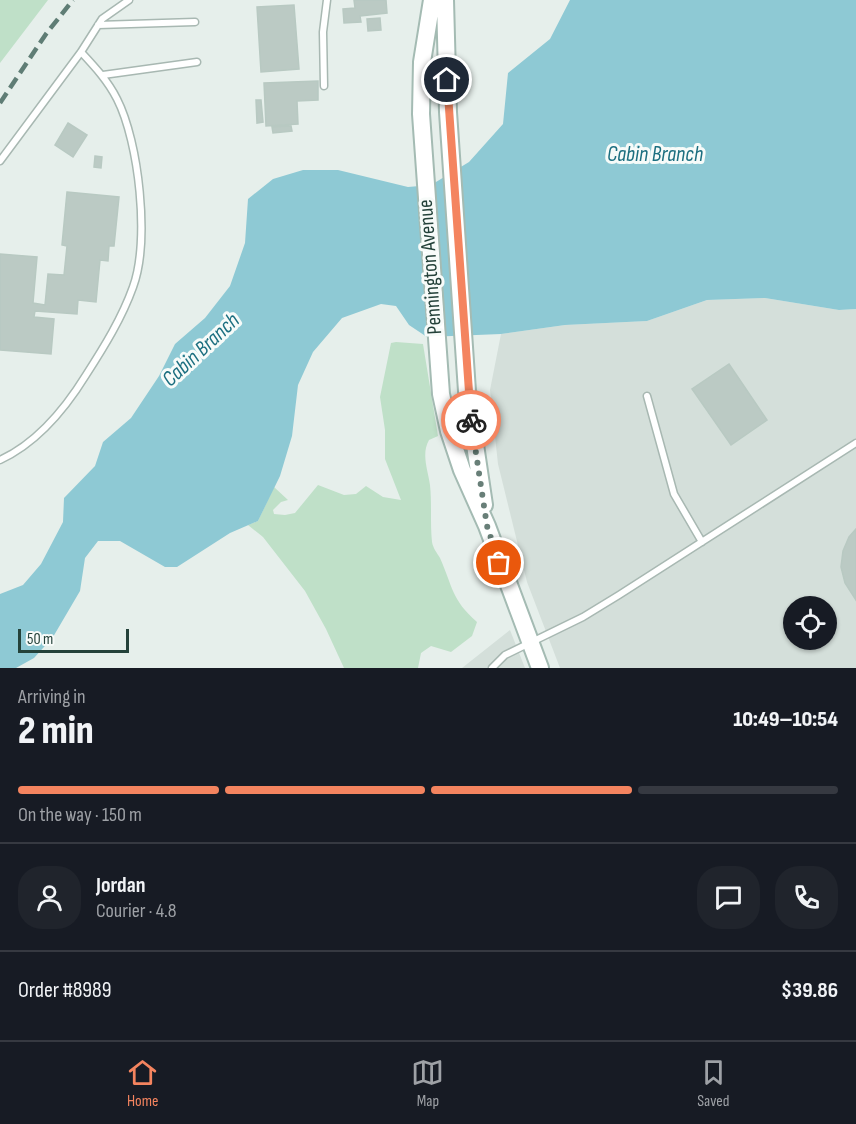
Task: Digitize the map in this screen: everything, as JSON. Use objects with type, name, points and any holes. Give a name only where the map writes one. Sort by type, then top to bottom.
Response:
[{"type":"main road","name":"Pennington Avenue","points":[[432,0],[422,62],[423,160],[441,394],[449,431],[462,470],[487,526],[540,668]]},
{"type":"main road","name":"Pennington Avenue","points":[[445,0],[451,157],[469,403],[487,526]]},
{"type":"lane","points":[[0,161],[81,52],[98,25],[117,6],[129,0]]},
{"type":"lane","points":[[324,86],[323,32],[327,0]]},
{"type":"lane","points":[[98,25],[195,22]]},
{"type":"lane","points":[[0,460],[34,440],[76,391],[118,320],[134,285],[139,260],[139,186],[127,128],[118,100],[103,75],[81,52]]},
{"type":"lane","points":[[103,75],[197,62]]},
{"type":"lane","points":[[647,396],[674,494],[702,542]]},
{"type":"lane","points":[[492,668],[505,656],[583,617],[856,443]]},
{"type":"shaded area","points":[[765,298],[839,310],[856,309],[856,668],[560,668],[527,582],[498,464],[490,390],[501,334],[565,325],[647,321],[707,300]]},
{"type":"shaded area","points":[[510,630],[525,668],[462,668]]},
{"type":"green space","points":[[0,0],[48,0],[0,63]]},
{"type":"green space","points":[[391,343],[423,344],[438,436],[429,440],[426,451],[431,492],[432,542],[457,599],[477,622],[472,636],[451,652],[431,646],[421,653],[418,668],[344,668],[305,591],[263,537],[248,525],[258,521],[274,487],[288,500],[281,502],[273,510],[274,514],[295,513],[318,485],[344,495],[356,494],[366,486],[383,497],[401,500],[385,459],[385,430],[380,397]]},
{"type":"water","name":"Cabin Branch","points":[[570,0],[856,0],[856,309],[839,310],[765,298],[707,300],[647,321],[565,325],[501,334],[427,337],[409,325],[396,306],[381,304],[342,318],[313,352],[298,385],[292,436],[280,476],[258,521],[230,533],[177,567],[165,567],[120,541],[98,541],[85,558],[80,591],[53,637],[34,658],[16,668],[0,668],[0,594],[23,585],[41,564],[63,522],[64,498],[95,466],[103,442],[131,418],[159,376],[175,344],[205,318],[230,286],[245,243],[248,199],[273,179],[303,170],[338,170],[408,187],[431,185],[469,162],[503,124],[508,73],[550,39]]},
{"type":"building","points":[[354,0],[386,0],[387,13],[360,16],[361,22],[344,23],[343,9],[355,8]]},
{"type":"building","points":[[294,5],[299,69],[261,72],[257,7]]},
{"type":"building","points":[[380,18],[381,30],[368,31],[367,19]]},
{"type":"building","points":[[318,81],[318,100],[297,101],[298,124],[266,126],[264,83]]},
{"type":"building","points":[[256,100],[261,100],[263,122],[257,123]]},
{"type":"building","points":[[68,123],[87,135],[73,157],[55,145]]},
{"type":"building","points":[[291,126],[292,131],[273,133],[272,127]]},
{"type":"building","points":[[95,156],[102,157],[101,168],[94,167]]},
{"type":"building","points":[[67,192],[119,197],[114,246],[109,246],[108,261],[100,260],[96,302],[78,300],[77,314],[35,311],[34,317],[54,319],[51,354],[0,350],[0,254],[37,257],[33,303],[45,305],[48,274],[64,275],[67,246],[62,245]]},
{"type":"building","points":[[729,364],[767,420],[731,445],[692,389]]},
{"type":"building","points":[[856,529],[856,600],[845,583],[841,567],[843,551],[849,537]]},
{"type":"railway","points":[[0,103],[46,34],[73,0]]},
{"type":"way so far","points":[[471,420],[487,526],[499,563]]},
{"type":"route","points":[[447,80],[467,391],[471,420]]}]
